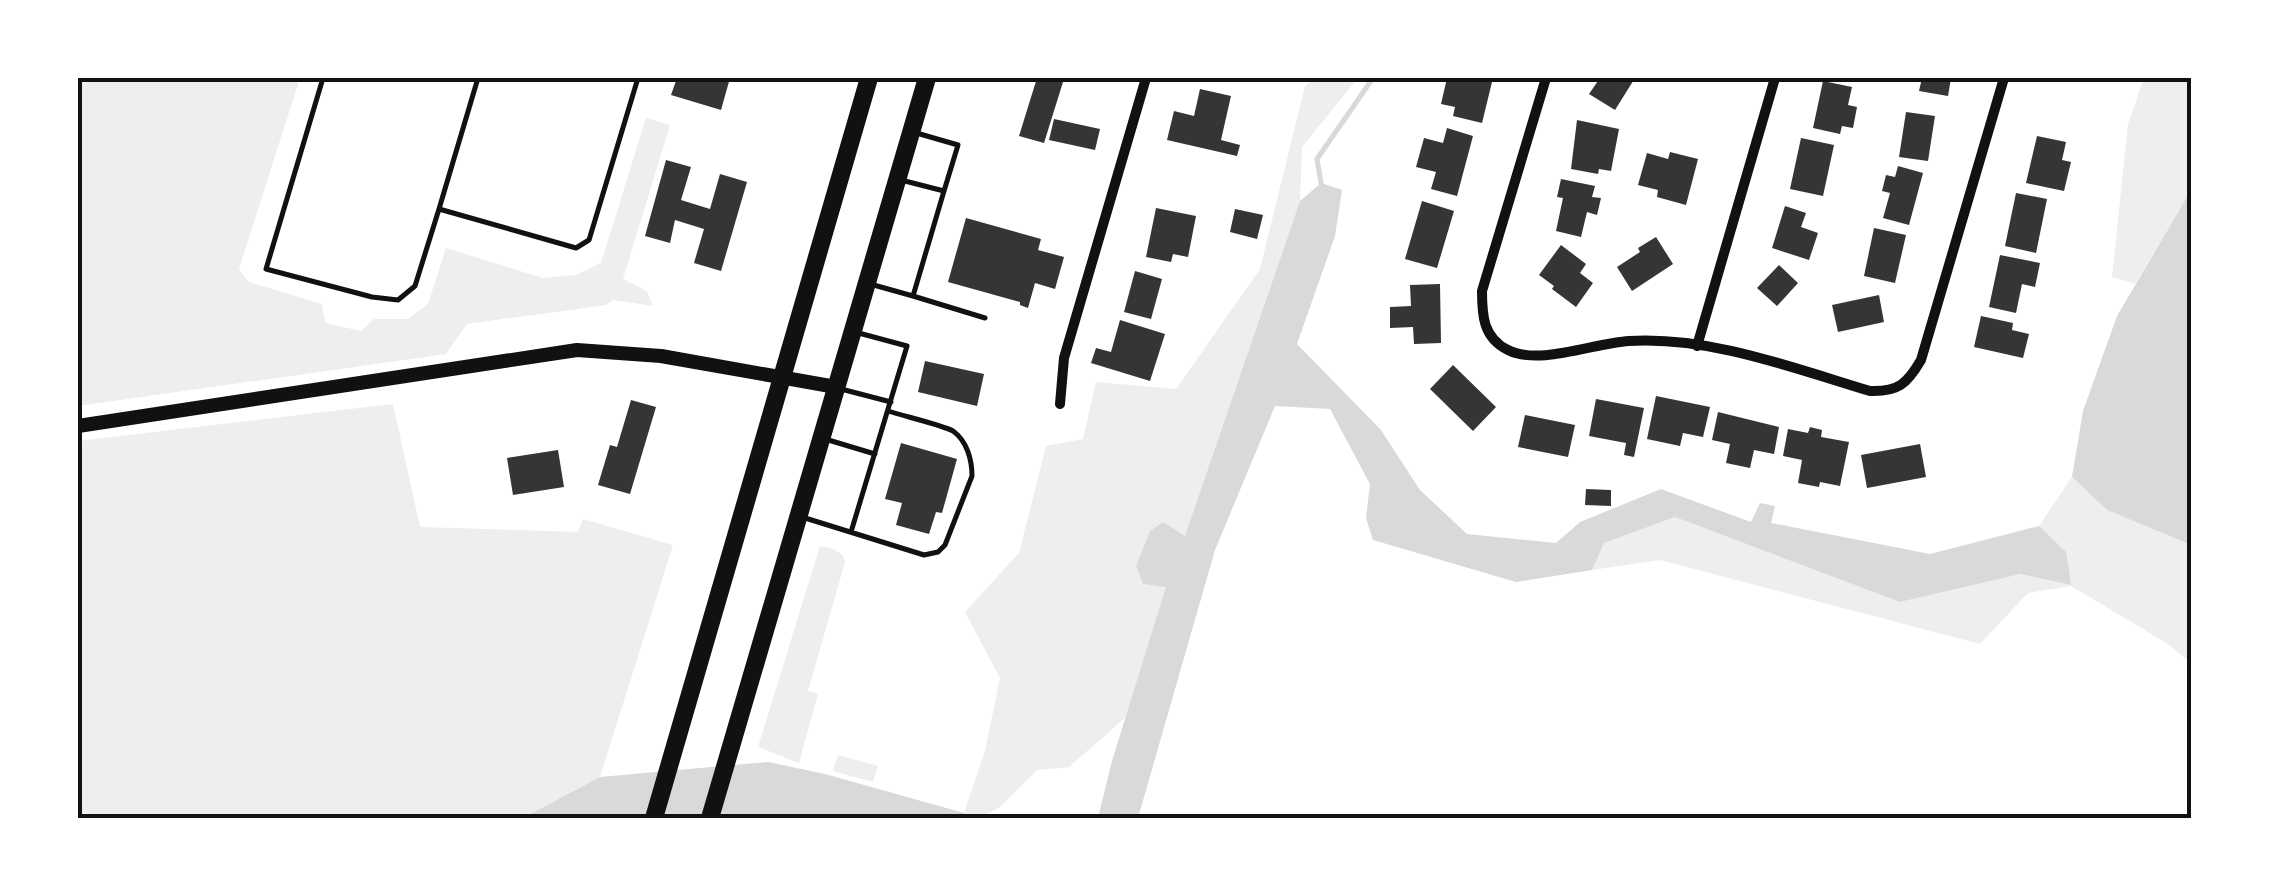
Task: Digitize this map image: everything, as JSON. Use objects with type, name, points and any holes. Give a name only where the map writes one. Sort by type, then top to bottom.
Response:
[{"type":"highway","points":[[654,818],[869,78]]},
{"type":"highway","points":[[710,818],[928,78]]},
{"type":"street","points":[[1060,404],[1064,358],[1146,78]]},
{"type":"street","points":[[1546,78],[1482,291],[1485,328],[1496,343],[1511,352],[1530,356],[1628,341],[1697,346],[1741,352],[1870,391],[1886,392],[1901,386],[1922,360],[2004,78]]},
{"type":"street","points":[[1697,346],[1775,78]]},
{"type":"street","points":[[78,426],[577,350],[661,356],[836,388]]},
{"type":"lane","points":[[322,78],[266,269],[372,297],[398,300],[415,286],[478,78]]},
{"type":"lane","points":[[439,209],[576,248],[590,240],[638,78]]},
{"type":"lane","points":[[912,132],[958,145],[913,296]]},
{"type":"lane","points":[[898,179],[944,191]]},
{"type":"lane","points":[[867,283],[985,318]]},
{"type":"lane","points":[[851,532],[907,346],[853,332]]},
{"type":"lane","points":[[836,388],[891,402]]},
{"type":"lane","points":[[799,517],[924,555],[945,546],[972,476],[968,452],[953,432],[888,411]]},
{"type":"lane","points":[[822,438],[875,454]]},
{"type":"shaded area","points":[[78,78],[300,78],[239,269],[249,282],[322,304],[325,323],[361,331],[374,319],[408,319],[428,304],[446,248],[543,278],[576,275],[601,263],[646,118],[670,125],[623,279],[647,291],[653,306],[613,300],[606,305],[467,324],[446,354],[78,406]]},
{"type":"shaded area","points":[[1316,78],[1358,78],[1302,147],[1300,201],[1185,537],[1162,523],[1150,531],[1136,566],[1143,584],[1167,586],[1126,717],[1069,767],[1037,770],[1000,807],[979,818],[968,818],[964,813],[985,751],[1000,678],[965,612],[1019,553],[1046,446],[1083,439],[1096,382],[1176,389],[1260,269],[1305,86]]},
{"type":"shaded area","points":[[2144,78],[2191,78],[2191,190],[2135,284],[2112,277],[2128,124]]},
{"type":"shaded area","points":[[1321,183],[1342,190],[1335,236],[1297,344],[1381,430],[1420,490],[1467,534],[1556,543],[1580,522],[1661,489],[1751,522],[1760,503],[1775,506],[1771,523],[1930,554],[2039,526],[2066,552],[2071,585],[2021,574],[1900,602],[1675,517],[1604,543],[1592,570],[1516,582],[1373,540],[1366,518],[1370,484],[1330,409],[1275,406],[1215,550],[1138,818],[1098,818],[1166,587],[1143,584],[1136,566],[1150,531],[1163,522],[1185,536],[1300,201]]},
{"type":"shaded area","points":[[2191,190],[2191,545],[2107,510],[2072,477],[2083,411],[2117,316]]},
{"type":"shaded area","points":[[393,404],[420,527],[578,532],[583,519],[673,545],[600,777],[523,818],[78,818],[78,441]]},
{"type":"shaded area","points":[[2072,477],[2107,510],[2191,545],[2191,663],[2168,644],[2071,586],[2028,593],[1980,644],[1660,560],[1592,570],[1603,543],[1675,517],[1900,602],[2022,574],[2070,585],[2065,552],[2039,526]]},
{"type":"shaded area","points":[[820,546],[843,555],[845,562],[808,691],[818,694],[799,763],[758,747]]},
{"type":"shaded area","points":[[838,755],[878,766],[873,782],[833,771]]},
{"type":"shaded area","points":[[768,762],[825,774],[964,813],[968,818],[523,818],[600,777]]},
{"type":"building","points":[[677,78],[730,78],[721,110],[671,95]]},
{"type":"building","points":[[1037,78],[1063,82],[1044,143],[1019,136]]},
{"type":"building","points":[[1447,78],[1493,78],[1482,123],[1453,116],[1455,107],[1441,104]]},
{"type":"building","points":[[1600,78],[1635,78],[1615,110],[1589,94]]},
{"type":"building","points":[[1922,78],[1951,78],[1948,96],[1919,91]]},
{"type":"building","points":[[1823,81],[1852,87],[1848,105],[1857,107],[1853,128],[1842,126],[1840,134],[1813,128]]},
{"type":"building","points":[[1200,89],[1231,96],[1221,140],[1240,145],[1237,156],[1167,140],[1174,111],[1194,116]]},
{"type":"building","points":[[1906,112],[1935,116],[1928,161],[1899,157]]},
{"type":"building","points":[[1054,119],[1100,129],[1095,150],[1049,140]]},
{"type":"building","points":[[1577,120],[1619,129],[1611,171],[1599,169],[1598,174],[1571,169]]},
{"type":"building","points":[[1447,128],[1473,136],[1457,196],[1431,189],[1436,172],[1416,167],[1424,138],[1443,143]]},
{"type":"building","points":[[2037,136],[2066,142],[2062,160],[2071,162],[2064,191],[2026,183]]},
{"type":"building","points":[[1801,138],[1834,145],[1823,196],[1790,189]]},
{"type":"building","points":[[1670,152],[1698,159],[1686,205],[1657,197],[1658,190],[1638,185],[1647,153],[1668,159]]},
{"type":"building","points":[[666,160],[691,167],[681,200],[710,209],[720,174],[747,182],[721,271],[694,263],[704,229],[675,220],[670,243],[645,236]]},
{"type":"building","points":[[1898,166],[1923,173],[1909,225],[1883,218],[1890,193],[1882,191],[1886,175],[1895,177]]},
{"type":"building","points":[[1561,179],[1595,186],[1592,197],[1601,198],[1597,215],[1587,212],[1581,237],[1556,231],[1563,198],[1557,197]]},
{"type":"building","points":[[2016,193],[2047,199],[2036,253],[2005,246]]},
{"type":"building","points":[[1422,201],[1454,211],[1437,268],[1405,259]]},
{"type":"building","points":[[1785,206],[1806,213],[1801,227],[1818,233],[1809,260],[1772,248]]},
{"type":"building","points":[[1156,208],[1196,216],[1188,257],[1173,254],[1171,262],[1146,257]]},
{"type":"building","points":[[1235,209],[1263,215],[1257,239],[1230,232]]},
{"type":"building","points":[[966,218],[1041,239],[1038,250],[1064,257],[1055,289],[1035,283],[1028,308],[1020,302],[948,282]]},
{"type":"building","points":[[1874,228],[1906,235],[1895,283],[1864,276]]},
{"type":"building","points":[[1656,237],[1673,264],[1632,291],[1617,267]]},
{"type":"building","points":[[1561,245],[1586,264],[1580,273],[1593,283],[1576,307],[1539,275]]},
{"type":"building","points":[[2000,255],[2040,263],[2035,287],[2022,284],[2016,313],[1989,307]]},
{"type":"building","points":[[1779,265],[1798,283],[1777,306],[1757,288]]},
{"type":"building","points":[[1135,271],[1162,279],[1151,319],[1124,312]]},
{"type":"building","points":[[1440,284],[1441,343],[1414,344],[1413,327],[1390,328],[1390,307],[1411,306],[1410,285]]},
{"type":"building","points":[[1879,295],[1884,322],[1838,332],[1832,305]]},
{"type":"building","points":[[1981,316],[2013,323],[2012,330],[2029,334],[2023,358],[1974,347]]},
{"type":"building","points":[[1120,320],[1165,334],[1150,381],[1091,363],[1096,348],[1111,352]]},
{"type":"building","points":[[925,361],[984,374],[977,406],[918,392]]},
{"type":"building","points":[[1453,365],[1496,407],[1473,431],[1430,389]]},
{"type":"building","points":[[1656,396],[1710,407],[1703,437],[1683,433],[1680,446],[1647,439]]},
{"type":"building","points":[[1596,399],[1644,408],[1634,457],[1624,455],[1626,443],[1589,436]]},
{"type":"building","points":[[631,400],[656,407],[630,494],[598,485],[610,445],[617,447]]},
{"type":"building","points":[[1718,412],[1779,427],[1774,454],[1754,450],[1750,468],[1726,463],[1730,444],[1712,440]]},
{"type":"building","points":[[1525,415],[1575,425],[1568,457],[1518,447]]},
{"type":"building","points":[[1810,427],[1822,430],[1821,437],[1849,442],[1840,486],[1798,483],[1802,460],[1783,456],[1788,429],[1808,433]]},
{"type":"building","points":[[901,443],[957,459],[942,513],[936,512],[929,534],[896,525],[902,503],[885,499]]},
{"type":"building","points":[[1920,444],[1926,477],[1867,488],[1861,455]]},
{"type":"building","points":[[558,450],[564,487],[513,495],[507,458]]},
{"type":"building","points":[[1586,489],[1611,490],[1611,506],[1585,505]]},
{"type":"waterway","points":[[1321,183],[1317,159],[1373,78]]}]
